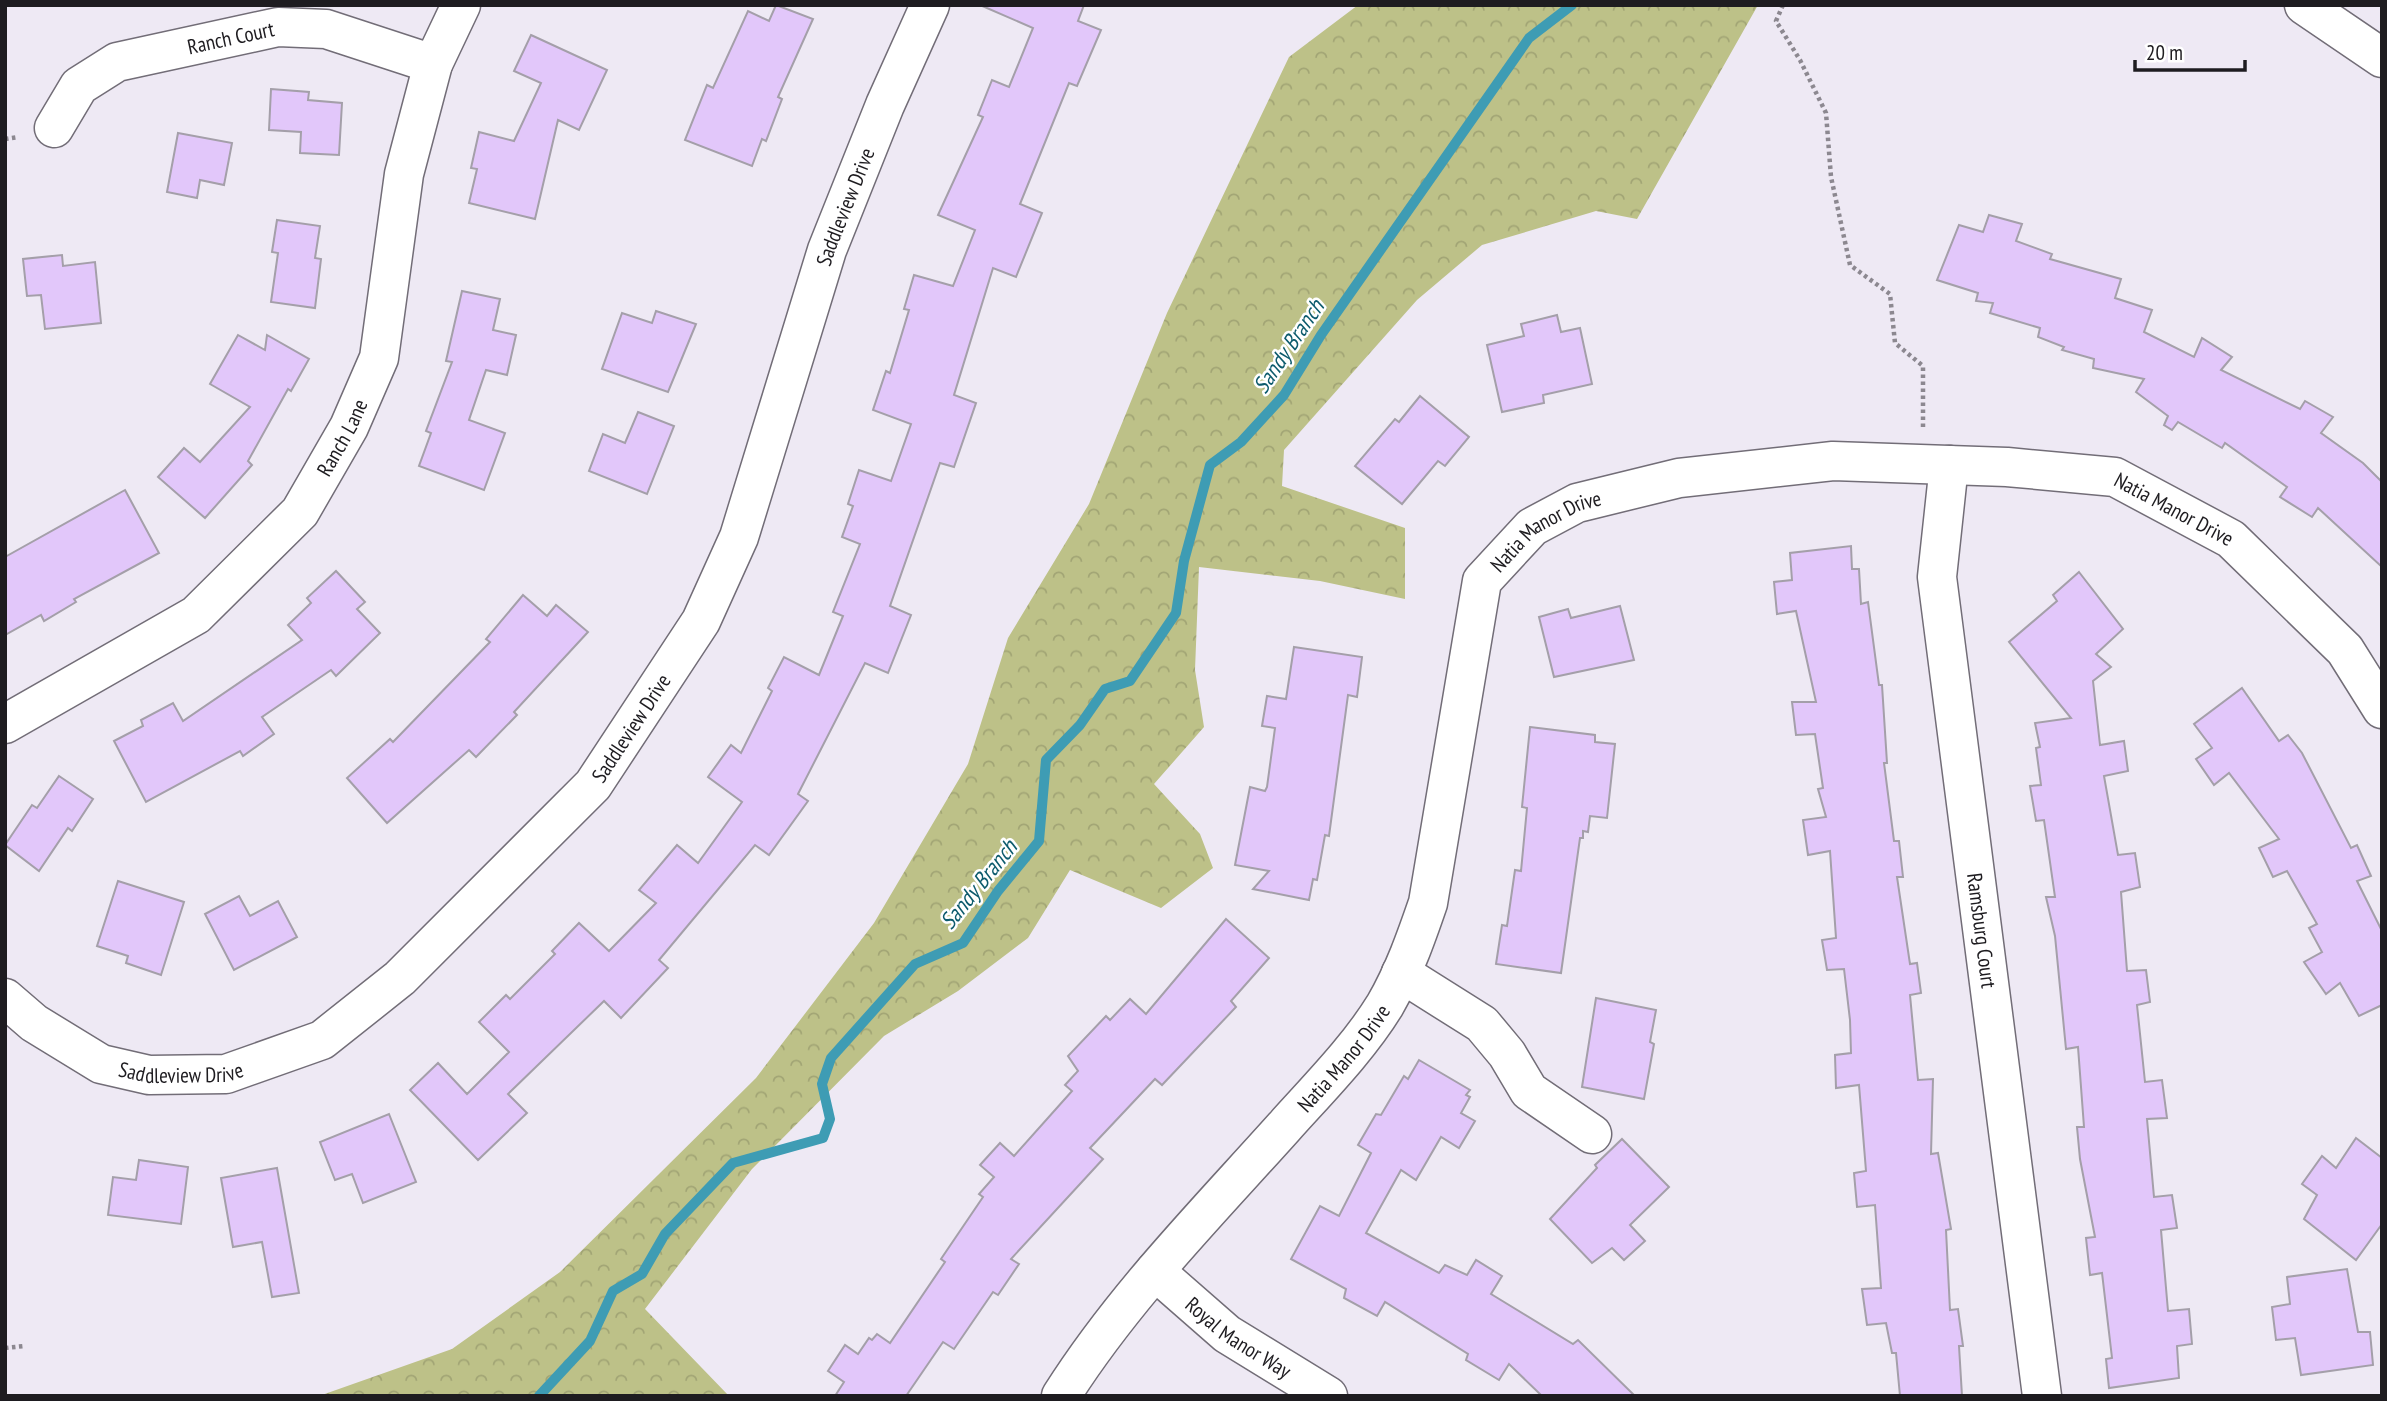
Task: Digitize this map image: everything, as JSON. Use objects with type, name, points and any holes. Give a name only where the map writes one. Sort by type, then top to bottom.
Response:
[{"type":"street","name":"Ranch Lane","points":[[5,724],[196,615],[300,512],[349,427],[379,358],[404,174],[433,65],[461,5]]},
{"type":"street","name":"Saddleview Drive","points":[[5,998],[34,1023],[101,1064],[149,1074],[226,1074],[322,1040],[400,978],[593,785],[701,621],[739,537],[827,250],[885,105],[930,5]]},
{"type":"street","points":[[2304,5],[2382,58]]},
{"type":"street","name":"Ranch Court","points":[[54,128],[79,86],[117,62],[278,27],[326,29],[433,65]]},
{"type":"street","name":"Natia Manor Drive","points":[[1060,1396],[1089,1351],[1154,1271],[1332,1073],[1384,1007],[1411,954],[1428,902],[1482,581],[1532,527],[1577,503],[1679,478],[1833,461],[2115,477],[2231,539],[2345,650],[2382,709]]},
{"type":"street","name":"Ramsburg Court","points":[[1937,465],[1937,576],[2042,1396]]},
{"type":"street","points":[[1401,973],[1482,1024],[1507,1054],[1529,1091],[1592,1134]]},
{"type":"street","name":"Royal Manor Way","points":[[1154,1271],[1227,1334],[1328,1396]]},
{"type":"path","points":[[1783,5],[1776,21],[1800,60],[1826,113],[1830,177],[1850,265],[1889,294],[1895,343],[1923,366],[1937,465]]},
{"type":"path","points":[[5,1348],[24,1346]]},
{"type":"green space","points":[[1358,5],[1758,5],[1637,219],[1596,211],[1482,245],[1417,300],[1284,450],[1282,486],[1405,528],[1405,599],[1320,581],[1199,567],[1195,670],[1204,727],[1154,784],[1200,834],[1213,868],[1161,908],[1070,870],[1028,938],[958,991],[884,1036],[752,1169],[645,1309],[729,1396],[319,1396],[452,1349],[560,1272],[756,1078],[874,923],[968,764],[1008,638],[1089,504],[1167,313],[1289,57]]},
{"type":"building","points":[[776,5],[813,19],[778,97],[782,99],[766,141],[762,139],[752,166],[685,140],[707,85],[713,88],[748,11],[769,21]]},
{"type":"building","points":[[980,5],[1084,5],[1078,21],[1101,30],[1077,86],[1069,83],[1020,204],[1042,213],[1016,277],[993,268],[954,395],[976,403],[954,467],[940,463],[890,606],[911,615],[888,673],[865,663],[798,794],[808,801],[769,855],[755,845],[659,960],[668,968],[621,1018],[604,1001],[508,1094],[527,1113],[478,1160],[410,1090],[438,1063],[467,1094],[509,1052],[479,1022],[506,995],[510,999],[555,954],[552,951],[579,923],[609,951],[656,903],[639,890],[677,845],[698,863],[742,802],[708,777],[731,745],[741,753],[772,691],[768,688],[784,657],[819,675],[843,616],[833,612],[860,544],[842,537],[853,506],[848,504],[859,470],[891,481],[911,424],[873,410],[886,371],[890,373],[909,310],[904,309],[914,275],[953,286],[975,230],[938,215],[983,117],[978,115],[992,80],[1009,87],[1033,28]]},
{"type":"building","points":[[531,35],[607,70],[579,130],[558,120],[535,219],[469,203],[477,169],[471,168],[479,132],[514,141],[541,83],[514,71]]},
{"type":"building","points":[[271,89],[309,92],[308,100],[342,103],[339,155],[300,153],[301,132],[269,130]]},
{"type":"building","points":[[178,133],[232,143],[224,185],[200,180],[197,198],[167,192]]},
{"type":"building","points":[[1989,215],[2022,224],[2016,241],[2052,254],[2050,259],[2121,279],[2115,298],[2152,310],[2144,332],[2194,357],[2202,338],[2232,357],[2221,370],[2300,409],[2305,401],[2333,417],[2321,433],[2363,463],[2382,482],[2382,567],[2318,508],[2312,517],[2280,497],[2287,487],[2225,443],[2222,448],[2178,422],[2172,430],[2164,425],[2168,416],[2136,392],[2144,379],[2093,368],[2094,359],[2062,350],[2064,347],[2038,337],[2040,328],[1990,313],[1993,303],[1976,301],[1978,293],[1937,280],[1959,225],[1983,232]]},
{"type":"building","points":[[277,220],[320,226],[315,258],[321,259],[315,308],[271,302],[278,253],[272,252]]},
{"type":"building","points":[[62,255],[63,266],[95,262],[101,323],[45,329],[41,295],[27,296],[23,259]]},
{"type":"building","points":[[462,291],[500,299],[493,330],[516,335],[507,375],[486,370],[469,420],[505,433],[484,490],[419,466],[431,433],[426,431],[452,362],[446,361]]},
{"type":"building","points":[[656,311],[696,324],[668,392],[602,369],[622,313],[652,323]]},
{"type":"building","points":[[1557,315],[1561,332],[1580,328],[1592,384],[1543,395],[1544,403],[1502,412],[1487,345],[1524,336],[1521,324]]},
{"type":"building","points":[[238,335],[265,350],[267,335],[309,359],[291,391],[288,389],[248,461],[252,465],[205,518],[158,477],[184,448],[200,462],[250,407],[210,384]]},
{"type":"building","points":[[1420,396],[1469,437],[1445,466],[1438,461],[1402,504],[1355,466],[1395,419],[1399,422]]},
{"type":"building","points":[[638,412],[674,426],[647,494],[589,471],[603,434],[625,443]]},
{"type":"building","points":[[125,490],[159,553],[74,599],[76,602],[44,621],[41,615],[5,635],[5,557]]},
{"type":"building","points":[[1851,546],[1852,569],[1859,569],[1861,604],[1868,602],[1879,685],[1882,685],[1887,763],[1884,763],[1894,841],[1899,841],[1903,877],[1897,877],[1910,964],[1917,963],[1921,993],[1910,995],[1918,1080],[1933,1079],[1931,1154],[1938,1153],[1951,1229],[1946,1230],[1950,1310],[1958,1309],[1963,1346],[1959,1346],[1962,1396],[1900,1396],[1896,1353],[1892,1353],[1886,1323],[1867,1325],[1862,1289],[1881,1288],[1875,1205],[1857,1207],[1854,1173],[1866,1171],[1859,1085],[1836,1088],[1835,1055],[1851,1053],[1850,1020],[1844,969],[1827,970],[1822,940],[1836,938],[1830,851],[1808,855],[1803,820],[1826,817],[1818,789],[1823,788],[1815,734],[1796,735],[1792,702],[1816,702],[1796,611],[1777,614],[1774,582],[1792,580],[1790,553]]},
{"type":"building","points":[[336,571],[365,602],[357,609],[380,633],[336,676],[331,670],[262,717],[274,734],[243,756],[240,751],[146,802],[114,741],[143,726],[141,720],[173,703],[183,721],[302,640],[288,625],[311,603],[307,598]]},
{"type":"building","points":[[2079,572],[2123,629],[2096,654],[2111,667],[2093,681],[2100,745],[2124,741],[2128,771],[2104,776],[2118,855],[2135,853],[2140,887],[2121,892],[2127,971],[2146,970],[2150,1002],[2137,1005],[2145,1082],[2162,1080],[2167,1118],[2147,1119],[2154,1197],[2172,1195],[2177,1228],[2161,1230],[2168,1311],[2189,1309],[2192,1344],[2177,1346],[2179,1378],[2109,1388],[2106,1359],[2112,1358],[2102,1273],[2090,1275],[2086,1238],[2095,1237],[2080,1159],[2077,1127],[2084,1127],[2078,1047],[2066,1049],[2055,936],[2046,897],[2055,897],[2044,820],[2036,821],[2030,786],[2041,785],[2036,748],[2040,747],[2035,723],[2071,718],[2009,642],[2057,601],[2053,595]]},
{"type":"building","points":[[523,595],[547,616],[556,605],[588,632],[514,712],[517,715],[476,757],[469,750],[387,823],[347,778],[390,739],[393,742],[490,642],[486,639]]},
{"type":"building","points":[[1620,606],[1634,660],[1554,677],[1539,617],[1568,609],[1571,618]]},
{"type":"building","points":[[1294,647],[1362,657],[1357,697],[1348,695],[1329,836],[1325,835],[1317,880],[1313,879],[1309,900],[1253,889],[1269,871],[1235,865],[1250,787],[1265,791],[1267,787],[1275,728],[1262,726],[1267,696],[1286,699]]},
{"type":"building","points":[[2242,688],[2279,741],[2288,735],[2302,753],[2351,848],[2357,845],[2371,876],[2357,881],[2382,931],[2382,1005],[2359,1016],[2340,983],[2326,994],[2304,962],[2322,952],[2309,928],[2317,924],[2287,871],[2273,877],[2259,848],[2279,839],[2229,773],[2214,785],[2196,759],[2212,748],[2194,724]]},
{"type":"building","points":[[1530,727],[1595,735],[1595,742],[1615,744],[1607,818],[1590,816],[1588,832],[1583,831],[1583,838],[1580,838],[1561,973],[1496,964],[1502,925],[1507,926],[1515,870],[1521,871],[1527,808],[1522,807]]},
{"type":"building","points":[[59,776],[93,799],[72,831],[68,828],[39,871],[5,845],[32,805],[37,808]]},
{"type":"building","points":[[118,881],[184,902],[161,975],[126,963],[128,956],[97,946]]},
{"type":"building","points":[[239,896],[250,916],[278,901],[297,937],[234,970],[205,914]]},
{"type":"building","points":[[1226,919],[1269,958],[1231,1001],[1236,1007],[1162,1085],[1155,1079],[1090,1148],[1103,1159],[1011,1259],[1019,1264],[998,1295],[993,1292],[954,1349],[943,1342],[906,1396],[835,1396],[844,1382],[828,1371],[845,1345],[858,1354],[869,1338],[872,1340],[877,1334],[890,1343],[945,1262],[941,1259],[983,1197],[979,1194],[994,1177],[980,1165],[1000,1143],[1014,1156],[1072,1091],[1065,1085],[1078,1071],[1068,1056],[1106,1016],[1110,1020],[1130,999],[1146,1014]]},
{"type":"building","points":[[1596,998],[1656,1010],[1650,1042],[1654,1044],[1644,1099],[1582,1087]]},
{"type":"building","points":[[1419,1060],[1470,1090],[1466,1095],[1470,1097],[1461,1113],[1475,1121],[1459,1148],[1441,1137],[1416,1180],[1401,1170],[1366,1233],[1439,1273],[1445,1265],[1467,1275],[1476,1260],[1502,1276],[1491,1294],[1573,1344],[1578,1340],[1635,1396],[1542,1396],[1509,1364],[1499,1380],[1466,1360],[1468,1354],[1385,1302],[1377,1316],[1344,1298],[1346,1289],[1291,1259],[1320,1206],[1339,1216],[1371,1153],[1358,1145],[1376,1114],[1381,1115],[1404,1076],[1408,1079]]},
{"type":"building","points":[[389,1114],[416,1182],[363,1203],[352,1174],[335,1180],[320,1142]]},
{"type":"building","points":[[2356,1138],[2382,1158],[2382,1224],[2356,1260],[2304,1219],[2317,1195],[2302,1184],[2322,1156],[2336,1168]]},
{"type":"building","points":[[1622,1139],[1669,1187],[1630,1225],[1645,1241],[1624,1260],[1612,1248],[1592,1263],[1550,1219],[1597,1168],[1595,1165]]},
{"type":"building","points":[[139,1160],[188,1167],[181,1224],[108,1215],[113,1177],[136,1180]]},
{"type":"building","points":[[277,1168],[299,1293],[272,1297],[262,1242],[233,1247],[221,1178]]},
{"type":"building","points":[[2347,1269],[2358,1332],[2370,1332],[2373,1365],[2301,1375],[2295,1338],[2276,1340],[2272,1307],[2290,1304],[2287,1277]]},
{"type":"waterway","name":"Sandy Branch","points":[[539,1396],[590,1341],[613,1291],[642,1274],[665,1234],[733,1163],[823,1138],[830,1119],[822,1084],[831,1058],[915,964],[963,943],[998,891],[1039,841],[1046,760],[1080,725],[1105,689],[1130,681],[1176,613],[1184,561],[1210,465],[1241,442],[1284,395],[1321,335],[1529,38],[1572,5]]}]
